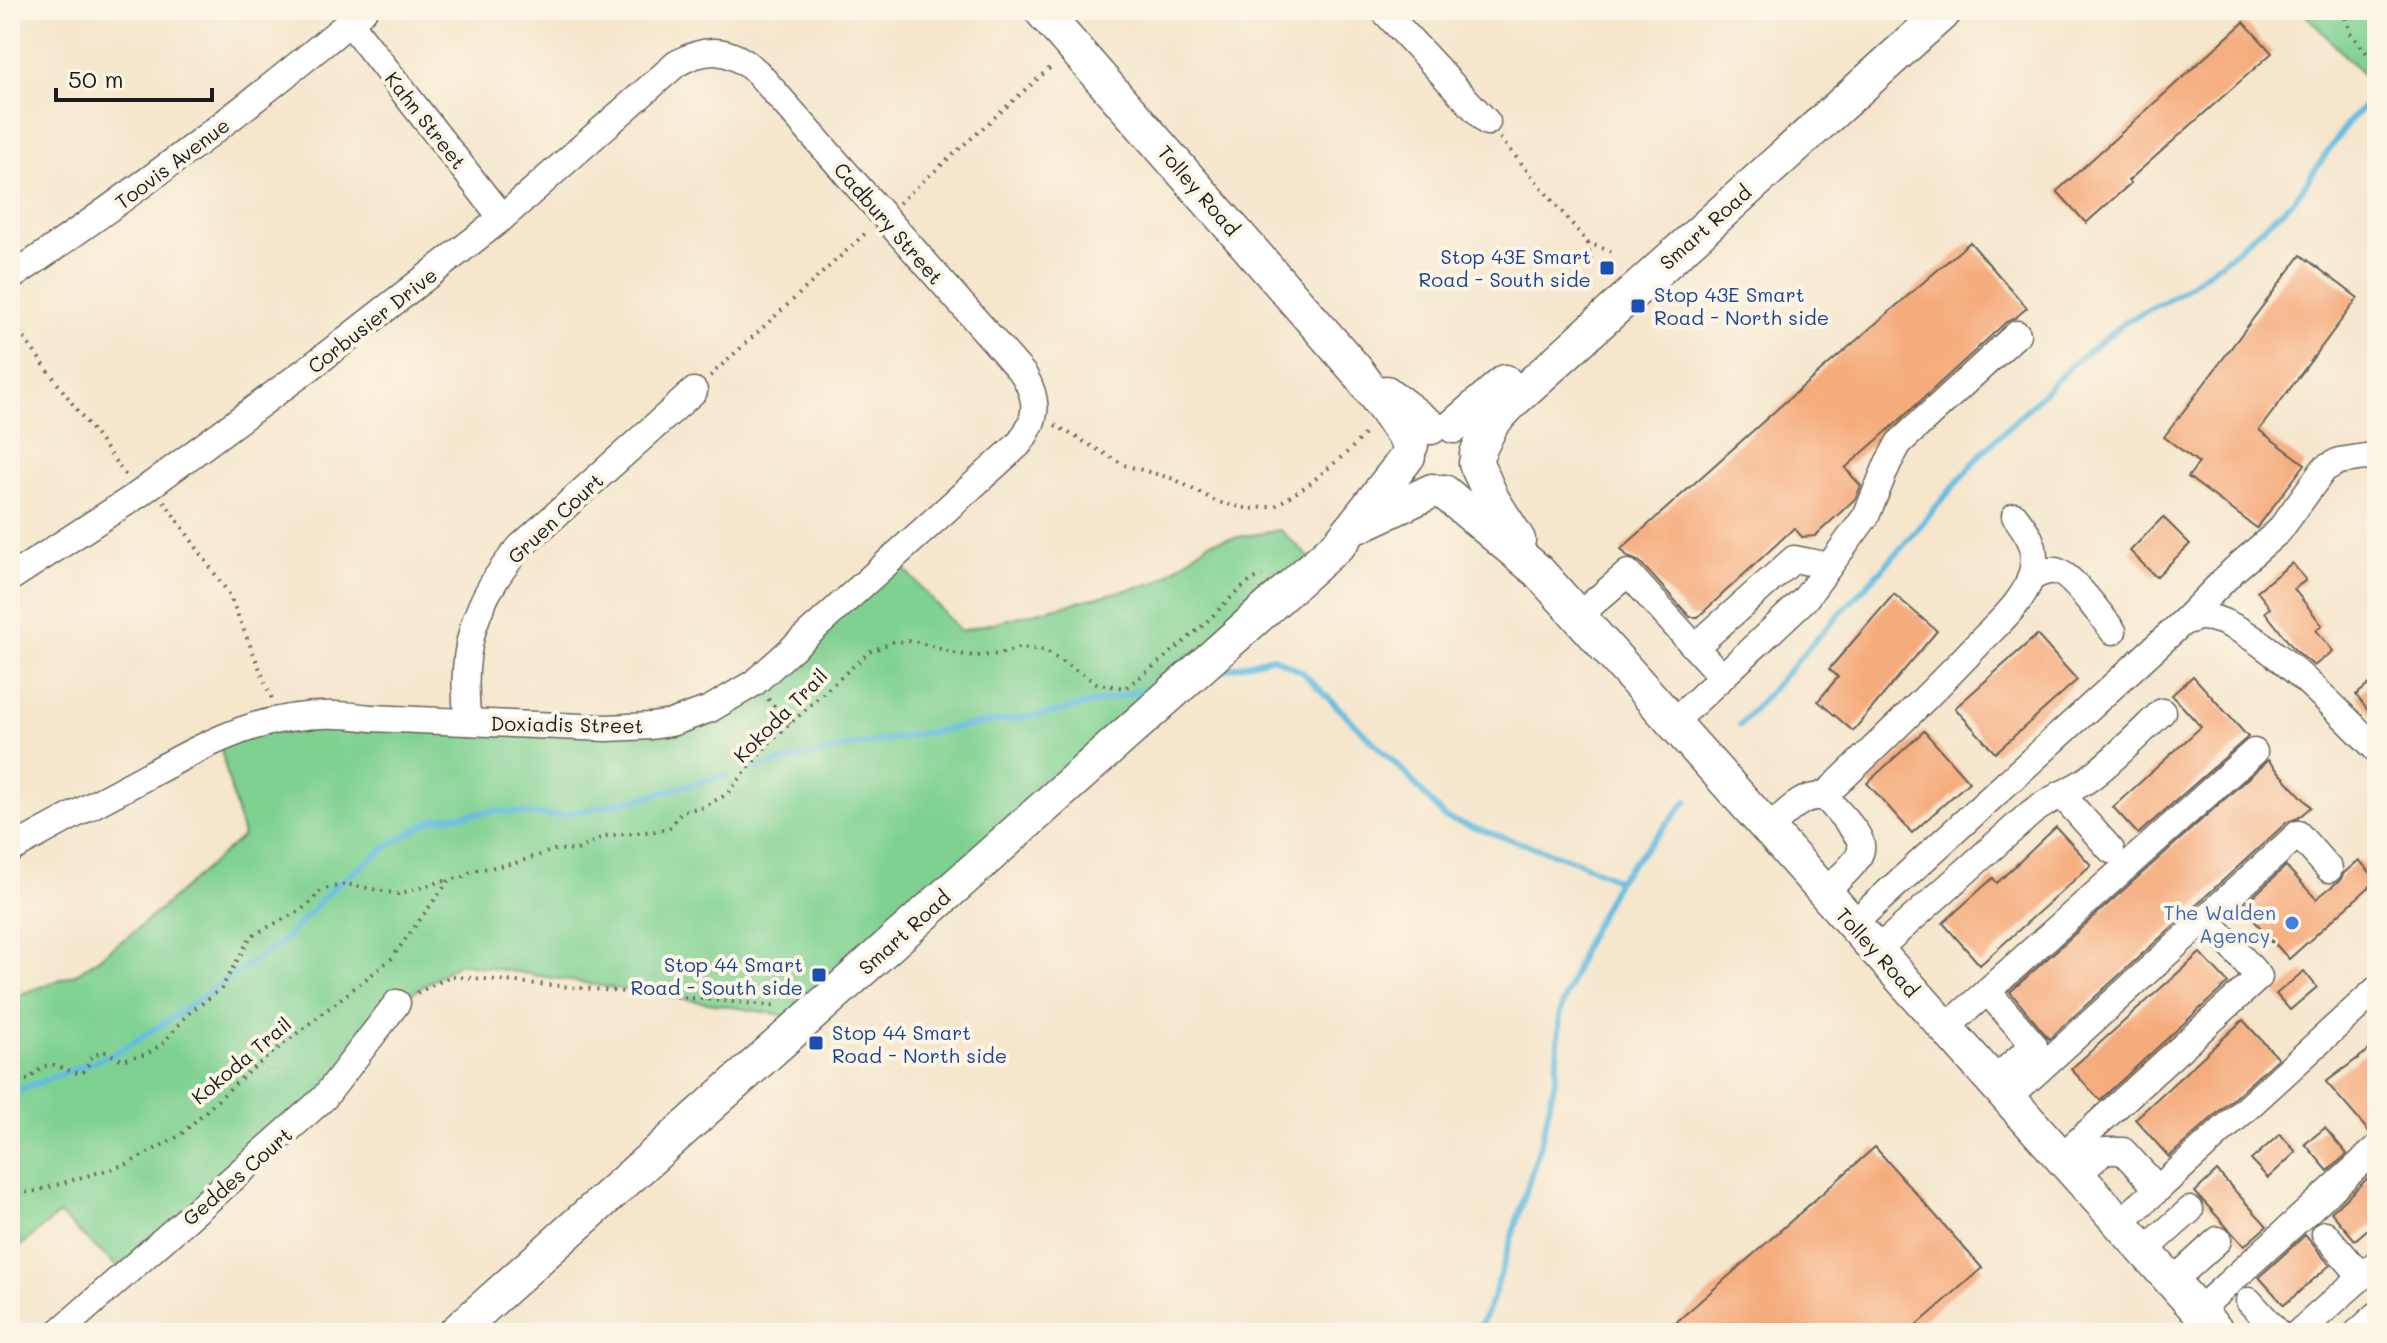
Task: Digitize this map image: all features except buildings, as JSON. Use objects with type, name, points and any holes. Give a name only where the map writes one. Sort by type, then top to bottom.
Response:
[{"type":"main road","name":"Tolley Road","points":[[1041,10],[1357,371],[1426,438]]},
{"type":"main road","name":"Smart Road","points":[[455,1333],[1352,530],[1426,438],[1922,10]]},
{"type":"main road","name":"Smart Road","points":[[1476,459],[1492,423],[1514,400],[1946,10]]},
{"type":"main road","points":[[1426,438],[1472,440],[1476,459],[1472,475],[1466,483],[1456,489],[1438,491],[1422,485],[1410,468],[1426,438]]},
{"type":"main road","name":"Tolley Road","points":[[1476,459],[1493,501],[1538,571],[2208,1322]]},
{"type":"main road","name":"Tolley Road","points":[[1438,491],[1538,571]]},
{"type":"main road","name":"Smart Road","points":[[1352,530],[1386,511],[1438,491]]},
{"type":"street","points":[[1383,10],[1487,122]]},
{"type":"street","name":"Kahn Street","points":[[357,16],[502,218]]},
{"type":"street","name":"Toovis Avenue","points":[[10,278],[111,209],[238,114],[357,16]]},
{"type":"street","name":"Corbusier Drive","points":[[10,578],[145,489],[316,363],[502,218],[676,64],[691,55],[720,52]]},
{"type":"street","name":"Cadbury Street","points":[[720,52],[745,61],[757,72],[1024,375],[1032,390],[1035,413]]},
{"type":"street","points":[[1673,723],[1805,599],[1866,516],[1899,443],[2017,334]]},
{"type":"street","name":"Gruen Court","points":[[468,722],[464,689],[465,660],[475,619],[505,563],[694,391]]},
{"type":"street","name":"Doxiadis Street","points":[[10,850],[195,750],[245,727],[271,721],[313,715],[607,728],[651,726],[710,709],[754,683],[1019,444],[1031,427],[1035,413]]},
{"type":"street","points":[[1853,924],[2279,531],[2324,469],[2339,461],[2365,457],[2377,459]]},
{"type":"street","points":[[1769,829],[1797,804],[1829,791],[1912,714],[2013,607],[2030,578],[2034,558],[2032,540],[2015,516]]},
{"type":"street","points":[[1695,647],[1794,559],[1829,566]]},
{"type":"street","points":[[2030,578],[2053,570],[2065,574],[2113,631]]},
{"type":"street","points":[[1578,616],[1628,573],[1722,677]]},
{"type":"street","points":[[2183,622],[2200,617],[2222,621],[2253,640],[2326,700],[2377,750]]},
{"type":"street","points":[[1877,950],[2031,813],[2094,775],[2162,712]]},
{"type":"street","points":[[1946,1028],[2254,752]]},
{"type":"street","points":[[2061,794],[2111,850]]},
{"type":"street","points":[[1820,796],[1827,799],[1859,836],[1863,846],[1855,864],[1825,892]]},
{"type":"street","points":[[2001,1089],[2206,918],[2298,834],[2329,869]]},
{"type":"street","points":[[2069,1166],[2259,977],[2206,918]]},
{"type":"street","points":[[2120,1223],[2377,989]]},
{"type":"street","points":[[1988,992],[2034,1045],[2001,1089]]},
{"type":"street","name":"Geddes Court","points":[[58,1333],[324,1098],[397,1003]]},
{"type":"street","points":[[2208,1322],[2377,1148]]},
{"type":"street","points":[[2069,1166],[2104,1151],[2123,1151],[2158,1189]]},
{"type":"street","points":[[2144,1251],[2190,1210]]},
{"type":"street","points":[[2298,1333],[2369,1270],[2325,1234]]},
{"type":"street","points":[[2172,1282],[2218,1240]]},
{"type":"street","points":[[2249,1301],[2278,1333]]},
{"type":"street","points":[[2357,1333],[2377,1315]]},
{"type":"path","points":[[2343,10],[2350,33],[2377,65]]},
{"type":"path","points":[[1487,122],[1588,243],[1615,253]]},
{"type":"path","points":[[1588,243],[1593,273]]},
{"type":"path","points":[[10,319],[229,594],[274,705]]},
{"type":"path","points":[[1035,413],[1124,465],[1174,479],[1217,502],[1250,509],[1275,506],[1308,485],[1350,450],[1374,423]]},
{"type":"path","name":"Kokoda Trail","points":[[10,1194],[36,1191],[127,1164],[179,1136],[257,1065],[391,959],[449,880],[557,849],[575,851],[605,836],[670,827],[682,811],[704,807],[727,794],[768,744],[869,652],[893,642],[914,641],[958,654],[977,656],[1000,654],[1018,648],[1043,650],[1098,684],[1125,688],[1201,627],[1251,580],[1272,570]]},
{"type":"path","points":[[754,683],[790,724]]},
{"type":"path","points":[[10,1081],[28,1080],[44,1066],[54,1065],[79,1074],[85,1071],[93,1055],[100,1052],[122,1060],[147,1054],[163,1043],[188,1014],[221,989],[251,936],[299,911],[313,901],[317,893],[346,884],[398,894],[449,880]]},
{"type":"path","points":[[397,1003],[451,976],[778,1006]]},
{"type":"green space","points":[[2301,10],[2377,10],[2377,89]]},
{"type":"green space","points":[[1280,530],[1316,564],[806,1019],[460,963],[397,1003],[324,1098],[125,1274],[59,1214],[11,1254],[10,998],[78,973],[134,932],[243,836],[218,738],[282,719],[625,728],[726,700],[894,557],[960,631],[1158,582],[1210,542]]},
{"type":"waterway","points":[[1740,725],[1896,554],[1983,452],[2075,362],[2127,321],[2175,296],[2232,254],[2295,199],[2347,124],[2377,92]]},
{"type":"waterway","points":[[1220,671],[1273,657],[1302,672],[1405,773],[1445,818],[1579,862],[1618,880]]},
{"type":"waterway","points":[[753,769],[855,745],[1058,712],[1155,687]]},
{"type":"waterway","points":[[10,1094],[118,1052],[175,1016],[284,940],[335,886],[391,844],[434,819],[495,811],[556,816],[643,798],[727,775]]},
{"type":"waterway","points":[[1477,1333],[1493,1298],[1542,1139],[1556,1075],[1560,1012],[1584,946],[1618,880],[1687,801]]},
{"type":"place","name":"Stop 43E Smart Road - South side","points":[[1607,268]]},
{"type":"place","name":"Stop 43E Smart Road - North side","points":[[1638,306]]},
{"type":"place","name":"The Walden Agency.","points":[[2292,923]]},
{"type":"place","name":"Stop 44 Smart Road - South side","points":[[819,975]]},
{"type":"place","name":"Stop 44 Smart Road - North side","points":[[816,1043]]}]
